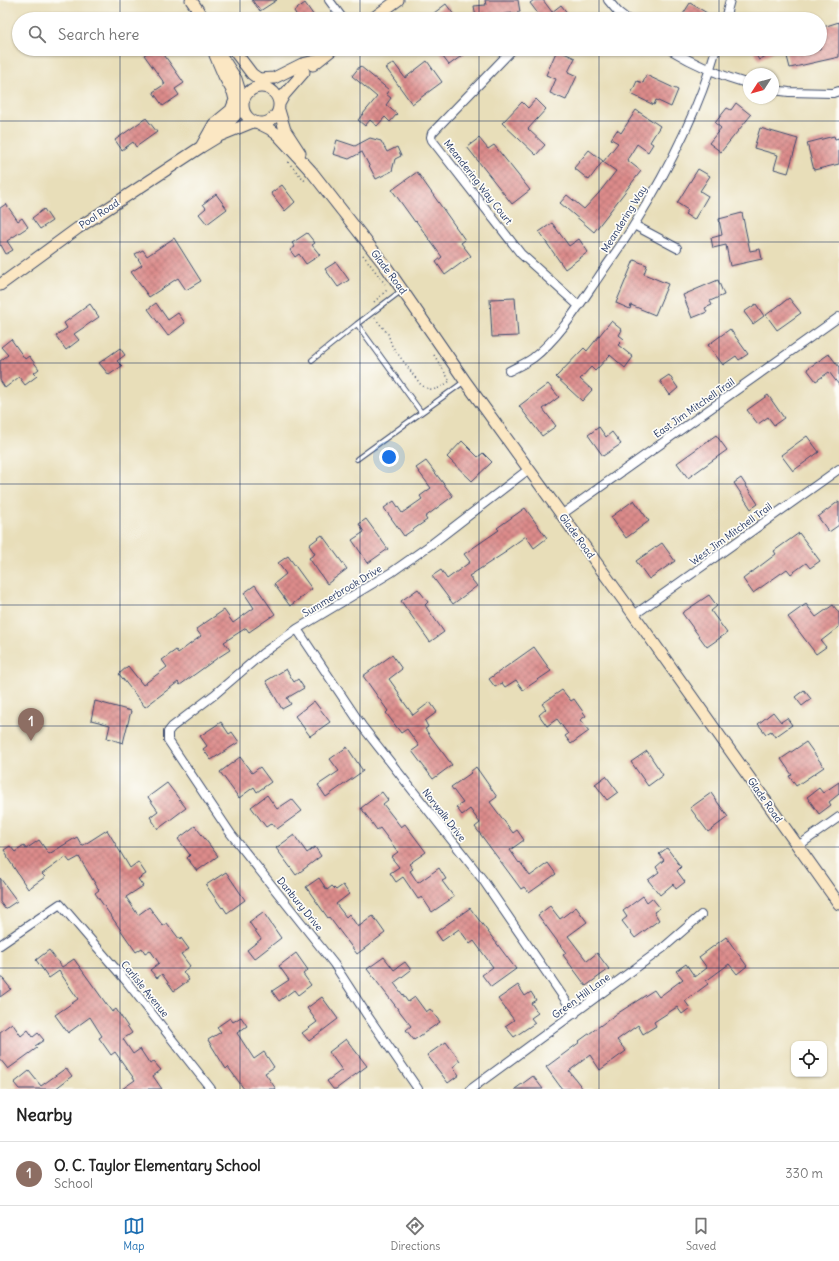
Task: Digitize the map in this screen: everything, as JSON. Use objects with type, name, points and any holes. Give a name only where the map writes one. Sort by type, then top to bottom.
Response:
[{"type":"main road","points":[[191,0],[199,12]]},
{"type":"main road","points":[[382,12],[398,0]]},
{"type":"main road","points":[[200,147],[214,124],[231,110],[235,100],[234,92],[224,76],[216,56]]},
{"type":"main road","points":[[222,56],[236,79],[240,90],[244,113],[248,118],[256,123],[266,123],[272,120],[276,116],[284,95],[304,72],[324,56]]},
{"type":"main road","points":[[230,56],[251,83],[275,93],[278,98],[279,107]]},
{"type":"main road","points":[[238,56],[252,74],[259,78],[274,78],[302,64],[319,60]]},
{"type":"main road","points":[[243,104],[247,93],[255,88],[286,81],[304,72]]},
{"type":"main road","name":"Pool Road","points":[[200,147],[229,122],[243,104]]},
{"type":"main road","name":"Glade Road","points":[[279,107],[285,130],[310,171]]},
{"type":"main road","name":"Pool Road","points":[[0,285],[78,228],[200,147],[220,136],[256,123]]},
{"type":"main road","name":"Glade Road","points":[[256,123],[270,129],[278,135],[310,171],[388,268],[461,384],[529,469],[839,904]]},
{"type":"street","points":[[329,0],[338,12]]},
{"type":"street","points":[[608,0],[618,12]]},
{"type":"street","points":[[727,12],[730,0]]},
{"type":"street","name":"Meandering Way Court","points":[[506,56],[432,133],[431,137],[521,254],[579,306]]},
{"type":"street","points":[[681,56],[710,70],[743,82]]},
{"type":"street","name":"Meandering Way","points":[[509,371],[533,358],[550,343],[579,306],[634,225],[667,165],[689,120],[710,70],[714,56]]},
{"type":"street","points":[[779,91],[833,93],[839,91]]},
{"type":"street","points":[[634,225],[677,248]]},
{"type":"street","name":"East Jim Mitchell Trail","points":[[561,515],[839,317]]},
{"type":"street","name":"Summerbrook Drive","points":[[168,732],[172,727],[214,695],[263,653],[297,629],[392,572],[422,552],[529,469]]},
{"type":"street","name":"West Jim Mitchell Trail","points":[[634,615],[839,469]]},
{"type":"street","name":"Norwalk Drive","points":[[297,629],[362,726],[483,880],[574,1014]]},
{"type":"street","name":"Danbury Drive","points":[[168,732],[168,740],[231,834],[334,964],[418,1089]]},
{"type":"street","points":[[798,846],[839,817]]},
{"type":"street","name":"Carlisle Avenue","points":[[0,946],[60,904],[127,982],[211,1089]]},
{"type":"street","name":"Green Hill Lane","points":[[471,1089],[663,948],[701,915]]},
{"type":"lane","points":[[312,360],[403,290]]},
{"type":"lane","points":[[357,324],[421,412]]},
{"type":"lane","points":[[357,459],[461,384]]},
{"type":"path","points":[[285,159],[310,187]]},
{"type":"path","points":[[361,250],[364,257],[394,296]]},
{"type":"path","points":[[388,289],[368,308],[388,334],[392,346],[421,385],[433,390],[439,388],[452,379],[461,384]]},
{"type":"path","points":[[430,350],[450,381]]},
{"type":"building","points":[[252,0],[277,0],[260,11]]},
{"type":"building","points":[[485,0],[518,0],[520,12],[475,12],[474,6],[486,5]]},
{"type":"building","points":[[534,0],[543,0],[552,12],[537,12],[530,3]]},
{"type":"building","points":[[305,3],[311,12],[295,12]]},
{"type":"building","points":[[690,3],[705,12],[684,12]]},
{"type":"building","points":[[446,4],[452,12],[435,12]]},
{"type":"building","points":[[561,5],[566,12],[552,12]]},
{"type":"building","points":[[839,22],[839,57],[790,68],[787,56],[827,56],[827,26]]},
{"type":"building","points":[[145,56],[165,56],[184,83],[175,89],[179,95],[163,106],[153,92],[165,84]]},
{"type":"building","points":[[442,56],[461,56],[449,65]]},
{"type":"building","points":[[554,56],[570,56],[575,58],[568,72],[577,76],[566,100],[550,93],[556,79],[546,75]]},
{"type":"building","points":[[756,56],[766,56],[759,60]]},
{"type":"building","points":[[427,61],[442,82],[412,104],[386,68],[394,63],[405,78]]},
{"type":"building","points":[[360,66],[389,90],[386,94],[391,98],[386,105],[397,114],[390,122],[385,117],[377,126],[370,120],[365,126],[358,120],[377,97],[352,76]]},
{"type":"building","points":[[646,75],[678,90],[671,107],[656,100],[654,105],[631,94],[637,81],[643,83]]},
{"type":"building","points":[[536,99],[546,109],[528,129],[545,145],[536,155],[502,123],[522,102],[528,108]]},
{"type":"building","points":[[736,103],[751,115],[721,152],[709,143],[721,128],[715,123],[727,108],[731,110]]},
{"type":"building","points":[[636,110],[660,126],[650,142],[653,144],[648,152],[637,144],[627,160],[641,171],[594,232],[560,203],[567,195],[584,209],[598,194],[616,171],[603,162],[618,143],[611,139],[617,130],[621,133]]},
{"type":"building","points":[[146,118],[157,132],[136,147],[133,142],[122,150],[115,140]]},
{"type":"building","points":[[760,128],[798,139],[788,173],[774,169],[778,155],[754,148]]},
{"type":"building","points":[[834,136],[835,139],[839,138],[839,164],[814,170],[807,143]]},
{"type":"building","points":[[370,138],[381,141],[387,152],[397,147],[401,156],[395,159],[392,171],[376,179],[362,152],[349,159],[333,154],[337,140],[355,146]]},
{"type":"building","points":[[479,138],[488,149],[494,145],[530,190],[512,204],[467,147]]},
{"type":"building","points":[[589,150],[603,161],[589,180],[574,168]]},
{"type":"building","points":[[698,169],[710,176],[700,191],[708,196],[694,220],[685,214],[688,210],[677,203]]},
{"type":"building","points":[[417,172],[465,240],[461,243],[471,256],[445,275],[436,262],[442,257],[392,190]]},
{"type":"building","points":[[282,185],[295,202],[285,211],[271,193]]},
{"type":"building","points":[[216,194],[227,209],[207,224],[199,214],[206,208],[203,204]]},
{"type":"building","points":[[6,204],[18,221],[22,218],[28,227],[7,241],[13,250],[6,254],[1,245],[0,246],[0,208]]},
{"type":"building","points":[[44,209],[52,221],[40,229],[32,218]]},
{"type":"building","points":[[742,213],[750,251],[760,249],[762,259],[730,266],[726,245],[713,248],[711,238],[722,235],[719,219]]},
{"type":"building","points":[[552,223],[569,246],[579,239],[588,252],[565,269],[539,232]]},
{"type":"building","points":[[307,233],[315,243],[312,245],[320,255],[306,264],[299,254],[295,257],[290,250],[295,247],[292,243]]},
{"type":"building","points":[[174,238],[201,281],[186,290],[178,278],[149,297],[131,272],[142,265],[135,254],[143,250],[147,256]]},
{"type":"building","points":[[634,260],[647,265],[644,274],[668,284],[655,315],[631,305],[630,309],[616,303]]},
{"type":"building","points":[[336,262],[349,280],[338,287],[325,269]]},
{"type":"building","points":[[718,280],[724,295],[710,301],[712,305],[705,308],[707,312],[692,318],[683,295]]},
{"type":"building","points":[[515,298],[518,336],[492,337],[490,299]]},
{"type":"building","points":[[789,298],[801,313],[777,330],[766,315]]},
{"type":"building","points":[[156,303],[168,320],[178,313],[185,323],[168,336],[148,309]]},
{"type":"building","points":[[90,304],[99,317],[74,334],[79,340],[66,350],[56,336],[67,328],[64,323]]},
{"type":"building","points":[[756,304],[764,316],[753,324],[744,312]]},
{"type":"building","points":[[611,321],[622,330],[619,335],[624,339],[618,345],[633,357],[625,368],[610,355],[595,371],[591,367],[580,379],[592,390],[582,401],[556,377],[584,348],[587,351]]},
{"type":"building","points":[[730,329],[748,354],[739,360],[736,356],[723,365],[708,345]]},
{"type":"building","points":[[11,339],[25,359],[29,356],[39,369],[34,373],[37,376],[25,385],[19,377],[5,388],[0,380],[0,361],[8,355],[1,347]]},
{"type":"building","points":[[120,348],[125,355],[117,361],[122,366],[109,375],[99,363]]},
{"type":"building","points":[[829,354],[839,367],[839,385],[829,372],[816,381],[807,369]]},
{"type":"building","points":[[669,375],[678,388],[670,395],[660,381]]},
{"type":"building","points":[[548,384],[559,397],[543,409],[556,426],[542,436],[519,406]]},
{"type":"building","points":[[768,395],[784,418],[774,425],[768,417],[758,424],[747,410]]},
{"type":"building","points":[[599,427],[606,437],[612,432],[621,444],[603,456],[588,435]]},
{"type":"building","points":[[716,435],[727,450],[688,478],[677,463]]},
{"type":"building","points":[[807,436],[819,452],[793,471],[781,455]]},
{"type":"building","points":[[462,441],[478,457],[483,453],[492,462],[472,481],[447,457]]},
{"type":"building","points":[[426,461],[453,496],[425,517],[427,520],[404,536],[384,508],[394,501],[402,513],[422,499],[420,496],[431,488],[416,468]]},
{"type":"building","points":[[741,478],[758,504],[751,509],[734,483]]},
{"type":"building","points":[[634,500],[649,521],[626,538],[611,517]]},
{"type":"building","points":[[839,501],[839,525],[829,532],[818,517]]},
{"type":"building","points":[[525,508],[547,538],[534,548],[526,536],[505,551],[506,552],[469,576],[477,586],[453,604],[432,576],[441,570],[447,579],[470,562],[464,554],[499,530],[497,528]]},
{"type":"building","points":[[366,519],[388,549],[368,563],[352,540],[364,532],[359,524]]},
{"type":"building","points":[[799,533],[820,561],[810,568],[806,563],[791,574],[787,569],[753,593],[743,579],[776,554],[774,551]]},
{"type":"building","points":[[322,535],[347,569],[327,584],[309,558],[315,554],[309,545]]},
{"type":"building","points":[[662,543],[675,561],[649,579],[636,561]]},
{"type":"building","points":[[288,556],[312,589],[290,606],[274,584],[286,574],[278,563]]},
{"type":"building","points":[[255,585],[275,614],[249,632],[246,628],[224,642],[230,650],[180,685],[178,682],[145,707],[119,674],[128,666],[143,685],[167,667],[162,660],[176,650],[178,653],[201,636],[196,629],[224,610],[233,623],[254,608],[244,593]]},
{"type":"building","points":[[418,589],[428,602],[425,605],[444,632],[430,642],[401,601]]},
{"type":"building","points":[[709,595],[717,606],[711,611],[727,633],[707,647],[682,613]]},
{"type":"building","points":[[806,604],[816,617],[833,605],[839,613],[839,627],[821,641],[826,647],[816,654],[788,617]]},
{"type":"building","points":[[534,647],[551,671],[523,690],[516,680],[505,687],[502,683],[495,687],[489,679]]},
{"type":"building","points":[[392,655],[402,669],[389,679],[413,715],[430,702],[437,712],[425,721],[428,727],[425,729],[452,765],[433,779],[412,751],[419,746],[407,729],[401,733],[386,713],[388,711],[363,676]]},
{"type":"building","points":[[286,669],[294,682],[298,679],[304,688],[287,698],[291,704],[282,709],[266,681]]},
{"type":"building","points":[[562,690],[571,701],[574,699],[586,716],[580,720],[589,731],[571,744],[565,736],[568,734],[557,719],[547,726],[539,715],[546,709],[542,704]]},
{"type":"building","points":[[804,690],[811,699],[802,706],[795,697]]},
{"type":"building","points":[[95,701],[131,711],[123,743],[107,738],[110,725],[91,720]]},
{"type":"building","points":[[314,701],[330,722],[310,736],[295,716]]},
{"type":"building","points":[[773,712],[781,722],[787,718],[792,725],[775,737],[771,731],[766,734],[758,724]]},
{"type":"building","points":[[221,722],[229,734],[232,732],[239,742],[211,760],[203,749],[207,746],[200,736]]},
{"type":"building","points":[[806,742],[824,767],[796,786],[789,776],[792,775],[781,759]]},
{"type":"building","points":[[347,747],[363,771],[326,797],[318,785],[339,771],[330,759]]},
{"type":"building","points":[[647,751],[663,775],[648,786],[631,762]]},
{"type":"building","points":[[240,757],[252,773],[260,767],[271,782],[257,792],[254,787],[239,798],[220,772]]},
{"type":"building","points":[[476,767],[497,797],[490,802],[513,833],[517,830],[524,840],[510,850],[519,863],[520,862],[530,876],[548,863],[556,874],[529,893],[524,887],[521,889],[475,827],[480,823],[470,809],[462,815],[456,807],[463,803],[451,787],[471,773],[470,772]]},
{"type":"building","points":[[606,776],[618,792],[607,800],[595,784]]},
{"type":"building","points":[[839,782],[839,794],[829,802],[831,805],[819,814],[807,797],[819,788],[823,793]]},
{"type":"building","points":[[167,783],[186,808],[158,829],[150,817],[158,811],[148,797]]},
{"type":"building","points":[[382,792],[388,800],[383,804],[401,827],[405,824],[426,852],[409,864],[413,869],[410,871],[418,883],[439,868],[446,879],[442,881],[454,897],[432,912],[422,897],[418,899],[403,877],[396,882],[390,873],[399,867],[391,857],[398,852],[380,828],[377,830],[361,808]]},
{"type":"building","points":[[711,793],[728,817],[708,832],[690,808]]},
{"type":"building","points":[[267,795],[277,809],[292,799],[302,811],[277,829],[272,823],[266,827],[251,807]]},
{"type":"building","points":[[195,826],[218,856],[197,871],[187,858],[190,855],[178,839]]},
{"type":"building","points":[[107,830],[130,868],[138,862],[146,874],[138,879],[143,886],[126,897],[138,915],[149,907],[163,926],[167,923],[189,949],[181,954],[190,966],[183,972],[189,980],[174,991],[162,974],[157,978],[150,970],[159,963],[150,950],[145,953],[142,948],[136,952],[95,893],[99,890],[79,857],[70,862],[66,857],[42,874],[45,877],[28,889],[4,850],[10,846],[15,852],[24,846],[26,849],[39,840],[49,854],[77,837],[82,846]]},
{"type":"building","points":[[294,835],[307,853],[315,847],[321,856],[296,875],[276,848]]},
{"type":"building","points":[[667,848],[681,867],[677,871],[685,882],[676,889],[673,884],[660,895],[648,880],[659,872],[656,867],[664,860],[659,854]]},
{"type":"building","points":[[226,872],[245,900],[227,913],[206,885]]},
{"type":"building","points":[[0,878],[17,901],[5,909],[0,902]]},
{"type":"building","points":[[319,878],[327,890],[332,886],[336,890],[343,885],[349,894],[336,904],[346,917],[349,914],[358,927],[373,916],[385,933],[357,954],[329,917],[328,918],[306,887]]},
{"type":"building","points":[[643,896],[647,902],[652,898],[660,908],[654,912],[659,920],[635,938],[622,921],[627,917],[623,911]]},
{"type":"building","points":[[550,906],[560,919],[576,907],[587,922],[568,936],[587,961],[597,953],[609,969],[586,986],[563,955],[566,953],[538,915]]},
{"type":"building","points":[[470,908],[516,969],[491,987],[482,975],[493,967],[474,941],[470,944],[459,929],[442,941],[436,932]]},
{"type":"building","points":[[263,912],[281,938],[254,959],[247,950],[261,939],[249,922]]},
{"type":"building","points":[[726,937],[747,966],[737,974],[729,964],[706,981],[708,984],[685,1001],[690,1008],[682,1014],[677,1007],[654,1022],[656,1026],[643,1034],[638,1025],[617,1040],[626,1051],[600,1070],[590,1055],[569,1071],[583,1089],[562,1089],[546,1067],[615,1015],[654,990],[659,997],[683,979],[676,971],[686,964],[695,977],[707,968],[699,957]]},
{"type":"building","points":[[49,950],[62,967],[74,959],[112,1012],[116,1009],[132,1033],[123,1039],[133,1054],[140,1049],[150,1064],[154,1062],[161,1070],[153,1076],[162,1089],[122,1089],[135,1080],[115,1052],[111,1055],[99,1038],[102,1036],[90,1017],[68,1033],[55,1015],[78,999],[59,971],[49,978],[36,960]]},
{"type":"building","points":[[296,953],[308,970],[303,974],[311,985],[298,995],[294,990],[279,1001],[272,991],[289,980],[279,966]]},
{"type":"building","points":[[384,957],[394,970],[405,962],[411,970],[394,983],[408,1002],[415,997],[426,1012],[430,1009],[440,1022],[414,1040],[406,1030],[411,1026],[367,969]]},
{"type":"building","points":[[0,975],[11,989],[0,997]]},
{"type":"building","points":[[518,985],[525,996],[531,992],[536,1000],[531,1003],[538,1013],[531,1018],[535,1023],[514,1037],[505,1026],[514,1020],[498,999]]},
{"type":"building","points":[[322,997],[338,1019],[309,1041],[302,1033],[317,1022],[307,1008]]},
{"type":"building","points":[[241,1017],[247,1026],[237,1033],[254,1059],[264,1052],[274,1067],[265,1073],[276,1089],[244,1089],[228,1067],[226,1069],[208,1040],[221,1032],[217,1027],[230,1018],[233,1022]]},
{"type":"building","points":[[12,1023],[21,1036],[28,1030],[33,1037],[38,1033],[44,1040],[35,1046],[37,1048],[8,1069],[0,1059],[0,1032]]},
{"type":"building","points":[[346,1039],[367,1066],[336,1089],[333,1089],[327,1081],[342,1070],[329,1052]]},
{"type":"building","points":[[446,1042],[460,1061],[453,1067],[459,1075],[448,1083],[427,1055]]},
{"type":"building","points":[[66,1068],[72,1076],[55,1089],[19,1089],[14,1083],[29,1071],[41,1086]]},
{"type":"building","points":[[533,1076],[543,1089],[515,1089]]},
{"type":"place","name":"O. C. Taylor Elementary School","points":[[31,741]]}]
